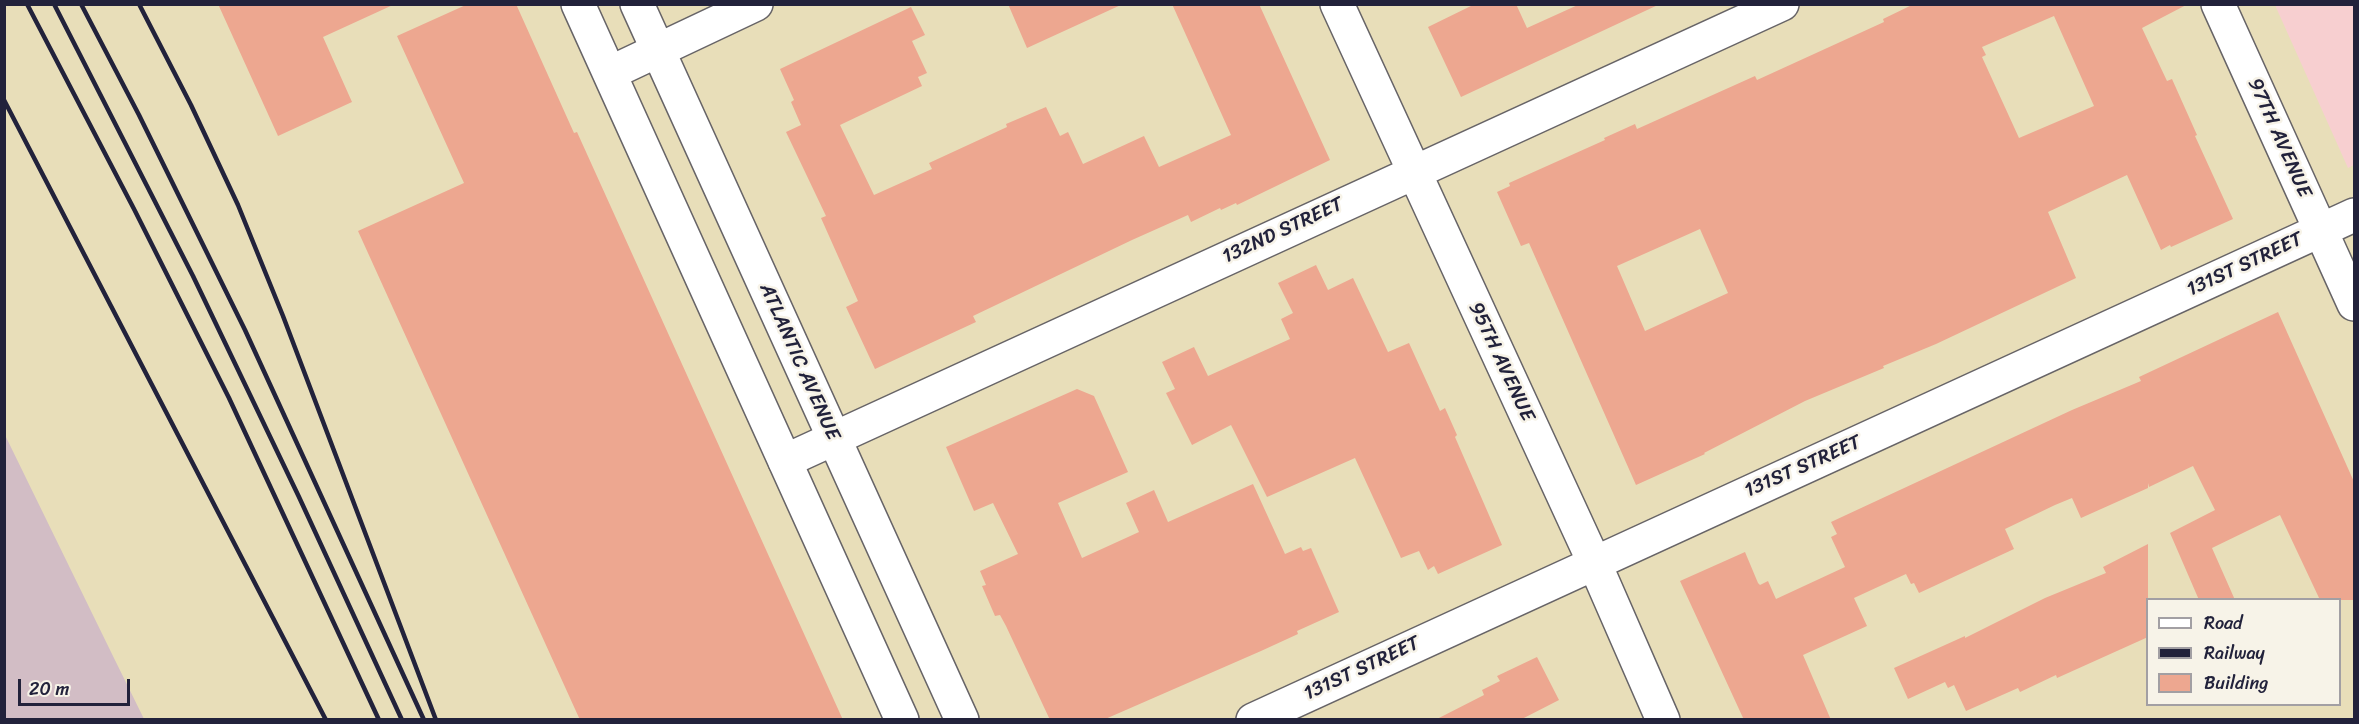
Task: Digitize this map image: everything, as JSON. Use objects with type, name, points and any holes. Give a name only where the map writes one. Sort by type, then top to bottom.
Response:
[{"type":"street","points":[[578,4],[902,720]]},
{"type":"street","name":"ATLANTIC AVENUE","points":[[638,4],[962,720]]},
{"type":"street","points":[[610,73],[756,4]]},
{"type":"street","name":"95TH AVENUE","points":[[1337,4],[1594,562],[1663,720]]},
{"type":"street","name":"132ND STREET","points":[[785,461],[1782,4]]},
{"type":"street","name":"97TH AVENUE","points":[[2218,4],[2355,304]]},
{"type":"street","name":"131ST STREET","points":[[1253,720],[2355,215]]},
{"type":"shaded area","points":[[2275,5],[2354,5],[2354,165],[2348,168]]},
{"type":"shaded area","points":[[4,433],[111,652],[144,719],[5,719]]},
{"type":"building","points":[[218,4],[395,4],[323,37],[352,102],[278,136]]},
{"type":"building","points":[[468,4],[516,4],[574,133],[577,132],[843,720],[580,720],[358,231],[464,183],[397,36]]},
{"type":"building","points":[[1008,4],[1123,4],[1027,48]]},
{"type":"building","points":[[1172,4],[1259,4],[1330,160],[1237,205],[1236,203],[1221,210],[1220,208],[1191,222],[1188,215],[1132,240],[973,316],[976,322],[875,369],[846,307],[858,301],[821,218],[826,216],[786,132],[801,125],[791,102],[794,100],[780,69],[911,7],[925,35],[912,41],[927,73],[918,77],[922,86],[840,125],[874,195],[932,169],[929,163],[1007,127],[1006,124],[1046,107],[1060,136],[1068,132],[1083,164],[1144,136],[1159,167],[1231,135]]},
{"type":"building","points":[[1475,4],[1516,4],[1527,28],[1580,4],[1660,4],[1461,97],[1428,27]]},
{"type":"building","points":[[1914,4],[2188,4],[2142,28],[2167,81],[2172,79],[2233,219],[2161,250],[2127,175],[2048,212],[2076,278],[1936,344],[1883,366],[1884,368],[1805,401],[1705,454],[1636,485],[1529,243],[1521,246],[1497,192],[1510,186],[1509,183],[1635,124],[1637,129],[1755,76],[1757,80],[1884,22],[1883,19]],"holes":[[[2054,16],[2094,106],[2019,138],[1982,57],[1986,55],[1982,47]],[[1700,229],[1728,293],[1645,331],[1617,266]]]},
{"type":"building","points":[[1316,265],[1328,290],[1353,278],[1388,352],[1409,343],[1440,411],[1445,408],[1457,435],[1455,437],[1502,545],[1438,574],[1434,566],[1428,570],[1419,551],[1401,558],[1355,458],[1267,497],[1231,425],[1192,445],[1166,393],[1175,389],[1162,362],[1194,347],[1208,376],[1290,339],[1281,319],[1293,313],[1278,283]]},
{"type":"building","points":[[2278,312],[2355,484],[2355,600],[2319,598],[2280,515],[2212,548],[2234,598],[2198,598],[2170,533],[2215,510],[2193,466],[2149,487],[2148,483],[2148,488],[2081,518],[2072,498],[2055,505],[2005,529],[2014,549],[1919,593],[1906,574],[1854,598],[1867,626],[1803,655],[1831,720],[1744,720],[1680,581],[1745,552],[1758,583],[1760,585],[1768,581],[1776,599],[1845,567],[1831,537],[1837,534],[1831,522],[2072,410],[2141,381],[2139,377]]},
{"type":"building","points":[[1077,389],[1094,396],[1128,472],[1058,503],[1082,558],[1139,532],[1126,503],[1154,490],[1168,522],[1253,484],[1285,554],[1301,547],[1303,551],[1311,548],[1339,612],[1261,651],[1103,720],[1050,720],[1006,626],[1000,615],[995,616],[982,586],[986,585],[980,571],[1018,554],[993,503],[974,511],[946,447]]},
{"type":"building","points":[[2148,544],[2146,638],[2057,678],[2056,675],[2020,692],[2018,688],[1966,711],[1954,685],[1948,688],[1945,682],[1908,699],[1894,668],[1965,636],[1965,638],[2045,598],[2106,573],[2103,567]]},
{"type":"building","points":[[1537,657],[1559,700],[1520,720],[1435,720],[1484,695],[1482,690],[1500,681],[1497,676]]},
{"type":"railway","points":[[27,4],[229,398],[379,720]]},
{"type":"railway","points":[[54,4],[193,276],[402,720]]},
{"type":"railway","points":[[81,4],[139,115],[245,330],[424,720]]},
{"type":"railway","points":[[139,4],[191,105],[238,205],[283,316],[436,720]]},
{"type":"railway","points":[[4,100],[326,720]]}]
